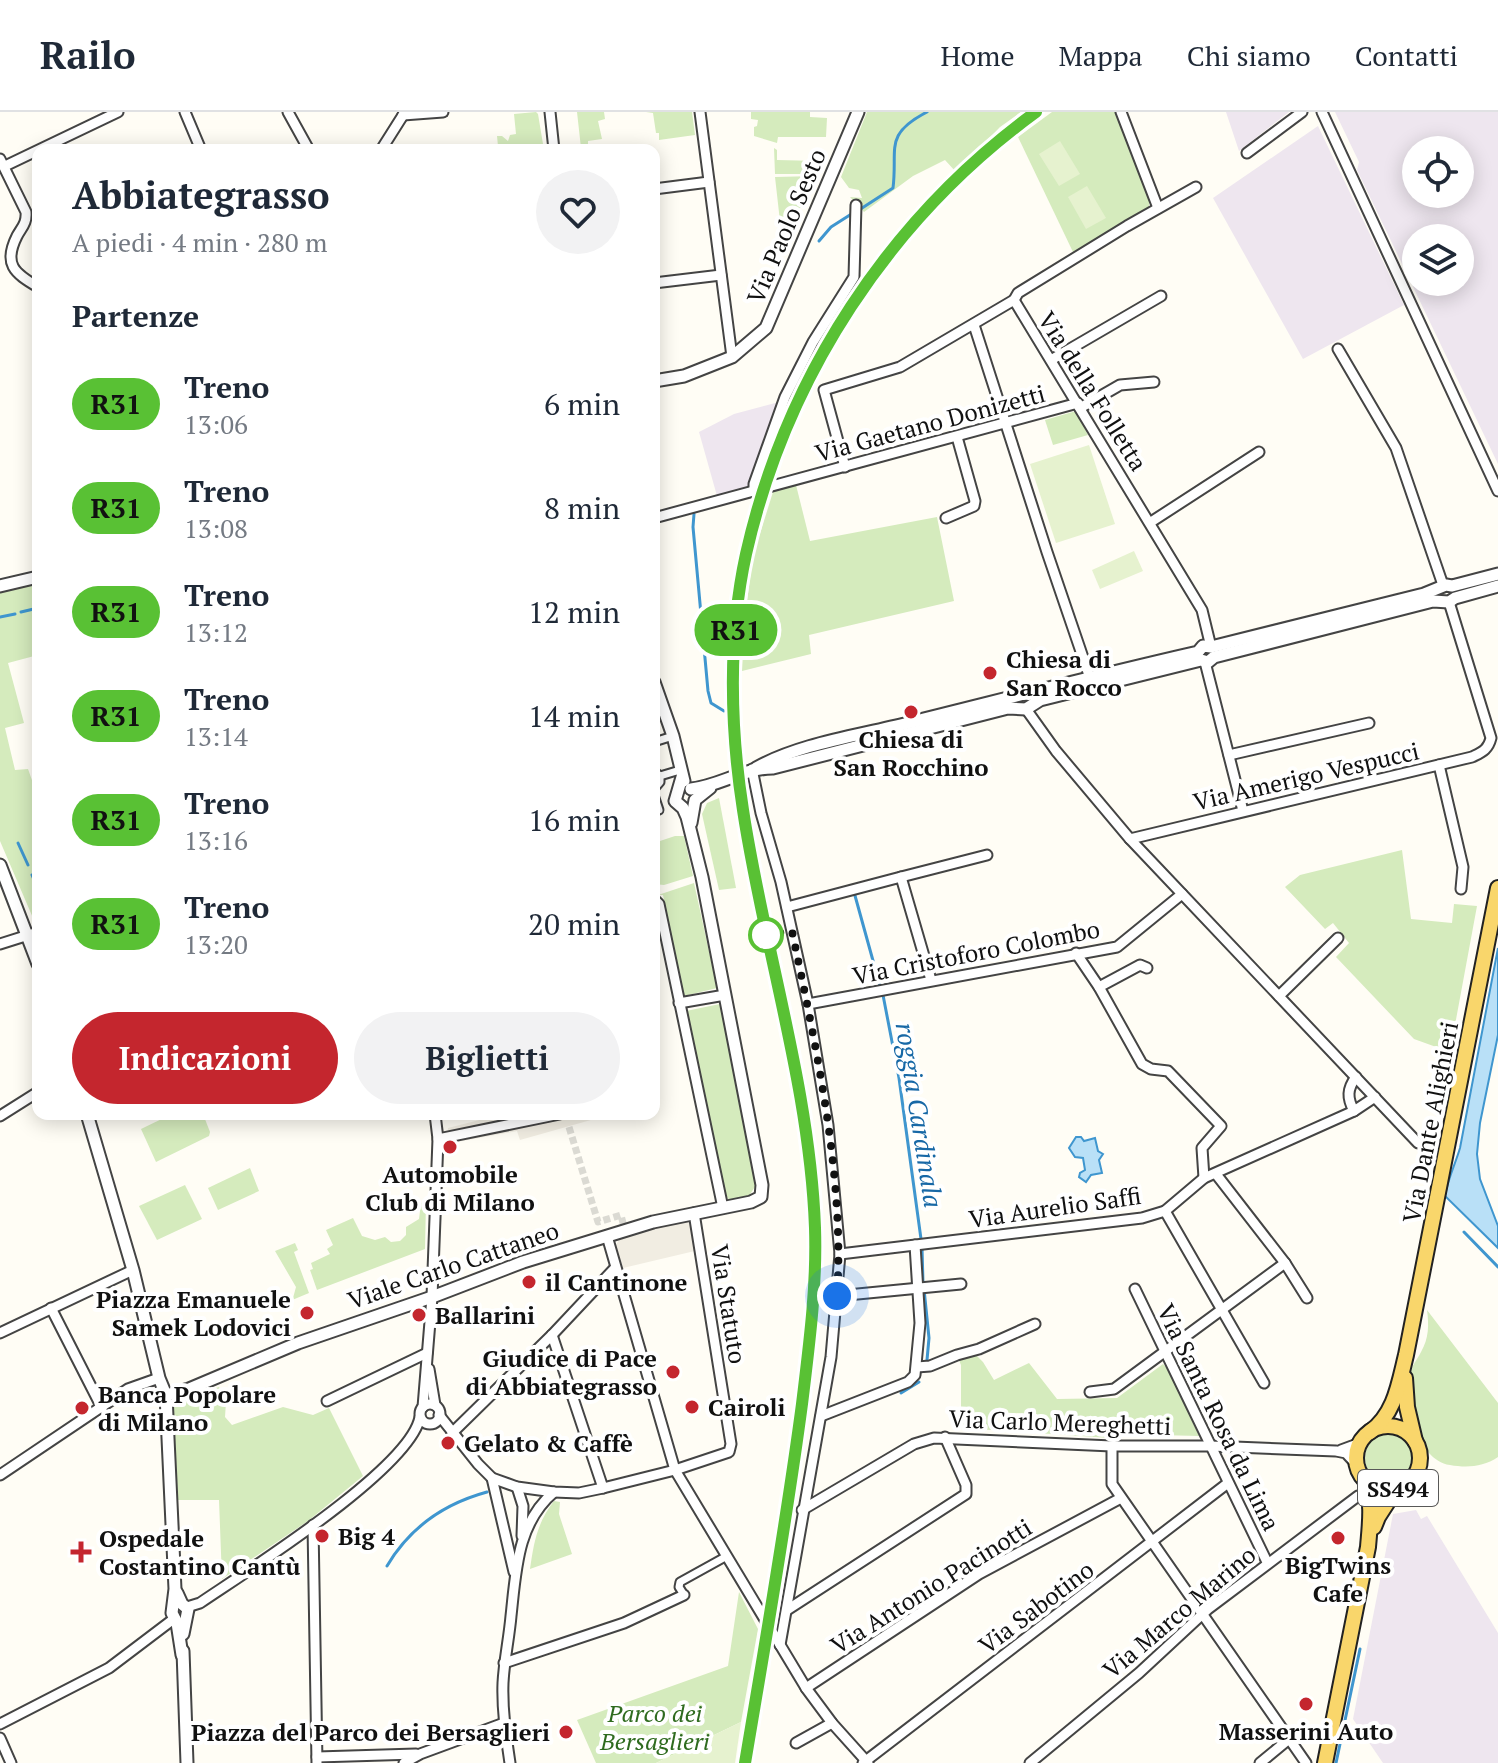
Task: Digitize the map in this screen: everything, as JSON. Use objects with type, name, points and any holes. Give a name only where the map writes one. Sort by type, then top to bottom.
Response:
[{"type":"main road","name":"Via Dante Alighieri","points":[[1357,1465],[1365,1437],[1380,1425],[1397,1392],[1497,893]]},
{"type":"main road","name":"Via Dante Alighieri","points":[[1396,1489],[1409,1481],[1419,1467],[1420,1458],[1407,1407],[1406,1355]]},
{"type":"main road","name":"SS494","points":[[1365,1437],[1386,1426],[1409,1434],[1415,1441]]},
{"type":"main road","name":"SS494","points":[[1357,1465],[1370,1496],[1368,1547]]},
{"type":"main road","name":"SS494","points":[[1365,1480],[1385,1490],[1396,1489]]},
{"type":"main road","name":"SS494","points":[[1368,1547],[1378,1517],[1396,1489]]},
{"type":"main road","points":[[1325,1763],[1368,1547]]},
{"type":"street","points":[[45,144],[118,112]]},
{"type":"street","points":[[185,112],[198,144]]},
{"type":"street","points":[[288,112],[306,144]]},
{"type":"street","points":[[385,144],[404,114],[443,112]]},
{"type":"street","points":[[550,112],[553,144]]},
{"type":"street","points":[[700,112],[732,357]]},
{"type":"street","name":"Via Paolo Sesto","points":[[660,380],[684,376],[732,357],[766,328],[858,112]]},
{"type":"street","points":[[1121,112],[1158,208]]},
{"type":"street","points":[[1247,153],[1302,112]]},
{"type":"street","points":[[1322,112],[1498,491]]},
{"type":"street","points":[[32,150],[2,163],[26,212],[27,221],[7,252],[14,270],[32,283]]},
{"type":"street","points":[[660,188],[709,182]]},
{"type":"street","points":[[1014,300],[1018,293],[1196,187]]},
{"type":"street","points":[[754,491],[785,397],[813,342],[852,282],[856,205]]},
{"type":"street","points":[[660,282],[721,275]]},
{"type":"street","points":[[1051,360],[1161,296]]},
{"type":"street","name":"Via della Folletta","points":[[845,467],[824,390],[900,367],[1014,300],[1202,610],[1206,655],[1243,811]]},
{"type":"street","points":[[974,325],[1090,678]]},
{"type":"street","points":[[1338,349],[1396,448],[1447,593]]},
{"type":"street","name":"Via Gaetano Donizetti","points":[[660,516],[1079,406],[1120,385],[1154,382]]},
{"type":"street","points":[[946,518],[974,506],[975,501],[957,437]]},
{"type":"street","points":[[1151,522],[1259,452]]},
{"type":"street","points":[[660,808],[685,792],[754,769],[773,768],[1040,700],[1447,593],[1498,574]]},
{"type":"street","points":[[0,586],[32,578]]},
{"type":"street","points":[[1447,593],[1498,586]]},
{"type":"street","name":"Via Amerigo Vespucci","points":[[1130,839],[1484,752],[1491,738],[1447,593]]},
{"type":"street","points":[[1025,703],[1090,678],[1206,655]]},
{"type":"street","points":[[660,699],[673,736],[725,995],[679,1003]]},
{"type":"street","points":[[1025,703],[1056,751],[1130,839],[1418,1143]]},
{"type":"street","points":[[1229,755],[1369,723]]},
{"type":"street","points":[[660,740],[673,736]]},
{"type":"street","points":[[1439,765],[1463,867],[1461,889]]},
{"type":"street","points":[[754,769],[808,1004],[828,1125],[840,1254],[831,1357],[780,1645]]},
{"type":"street","points":[[660,776],[685,792]]},
{"type":"street","points":[[787,907],[987,855]]},
{"type":"street","points":[[0,865],[32,931]]},
{"type":"street","points":[[901,877],[931,980]]},
{"type":"street","name":"Via Cristoforo Colombo","points":[[808,1004],[1117,947],[1182,894]]},
{"type":"street","points":[[660,909],[723,1208]]},
{"type":"street","points":[[0,944],[32,933]]},
{"type":"street","points":[[1279,996],[1338,938]]},
{"type":"street","points":[[1076,953],[1142,1064],[1151,1069],[1168,1071],[1221,1126],[1202,1148],[1204,1178]]},
{"type":"street","points":[[1099,987],[1140,965],[1147,968]]},
{"type":"street","name":"Viale Carlo Cattaneo","points":[[166,1395],[189,1389],[298,1343],[523,1262],[607,1236],[761,1197],[762,1185],[725,995]]},
{"type":"street","points":[[1354,1111],[1349,1102],[1348,1087],[1356,1077]]},
{"type":"street","points":[[0,1116],[32,1096]]},
{"type":"street","name":"Via Aurelio Saffi","points":[[840,1254],[1142,1218],[1165,1211],[1204,1178],[1354,1111],[1375,1097]]},
{"type":"street","points":[[89,1120],[166,1395],[175,1589],[181,1611],[187,1763]]},
{"type":"street","points":[[0,1724],[109,1668],[181,1611],[200,1603],[313,1525],[394,1457],[430,1418],[427,1353],[438,1139],[436,1120]]},
{"type":"street","points":[[438,1139],[531,1120]]},
{"type":"street","points":[[1216,1174],[1285,1263],[1307,1298]]},
{"type":"street","points":[[1165,1211],[1264,1383]]},
{"type":"street","name":"Via Statuto","points":[[675,1470],[731,1449],[694,1213]]},
{"type":"street","points":[[607,1236],[675,1470],[806,1688],[866,1762]]},
{"type":"street","points":[[821,1416],[908,1382],[915,1375],[920,1323],[915,1245]]},
{"type":"street","points":[[1090,1392],[1114,1389],[1285,1263]]},
{"type":"street","points":[[452,1433],[615,1268]]},
{"type":"street","points":[[0,1333],[133,1270]]},
{"type":"street","points":[[837,1296],[961,1284]]},
{"type":"street","name":"Via Santa Rosa da Lima","points":[[1135,1289],[1267,1562]]},
{"type":"street","points":[[51,1308],[102,1408]]},
{"type":"street","points":[[917,1367],[930,1366],[979,1349],[1035,1324]]},
{"type":"street","points":[[552,1335],[603,1488]]},
{"type":"street","points":[[327,1401],[427,1353]]},
{"type":"street","points":[[0,1475],[128,1389],[159,1378]]},
{"type":"street","points":[[430,1418],[452,1433],[492,1478],[516,1577]]},
{"type":"street","points":[[787,1610],[966,1494],[966,1485],[945,1437]]},
{"type":"street","name":"Via Carlo Mereghetti","points":[[802,1510],[914,1444],[945,1437],[1112,1446],[1336,1451],[1365,1437]]},
{"type":"street","points":[[1112,1446],[1112,1484],[1306,1763]]},
{"type":"street","points":[[1336,1451],[1346,1453],[1357,1465]]},
{"type":"street","points":[[492,1478],[517,1487],[579,1493],[675,1470]]},
{"type":"street","name":"Via Sabotino","points":[[866,1762],[1228,1483]]},
{"type":"street","points":[[510,1763],[504,1723],[504,1663],[522,1539],[523,1506],[517,1487]]},
{"type":"street","points":[[522,1539],[540,1504],[554,1492]]},
{"type":"street","name":"Via Marco Marino","points":[[1030,1763],[1267,1562],[1358,1496]]},
{"type":"street","name":"Via Antonio Pacinotti","points":[[806,1688],[979,1574],[1121,1498]]},
{"type":"street","points":[[313,1525],[317,1760],[420,1754]]},
{"type":"street","points":[[504,1663],[624,1623],[684,1595],[679,1587],[680,1582],[727,1556]]},
{"type":"street","points":[[404,1763],[420,1754],[504,1723]]},
{"type":"street","points":[[796,1743],[832,1723]]},
{"type":"street","points":[[0,1738],[11,1763]]},
{"type":"street","points":[[1260,1763],[1289,1739]]},
{"type":"shaded area","points":[[1226,112],[1289,112],[1239,151]]},
{"type":"shaded area","points":[[1335,112],[1498,112],[1498,464],[1417,296],[1474,296],[1474,224],[1402,224],[1402,264],[1357,170],[1359,162]]},
{"type":"shaded area","points":[[1318,126],[1404,305],[1303,359],[1213,198]]},
{"type":"shaded area","points":[[779,402],[787,409],[756,493],[719,503],[699,432],[734,414]]},
{"type":"shaded area","points":[[479,1120],[591,1120],[520,1140],[517,1131],[446,1144],[448,1128]]},
{"type":"shaded area","points":[[690,1219],[699,1250],[623,1268],[616,1245],[620,1238]]},
{"type":"shaded area","points":[[1416,1510],[1421,1519],[1427,1516],[1498,1633],[1498,1763],[1383,1763],[1353,1719],[1393,1514]]},
{"type":"green space","points":[[577,112],[604,112],[605,119],[598,121],[602,139],[581,144]]},
{"type":"green space","points":[[646,112],[692,112],[695,135],[659,140],[653,113]]},
{"type":"green space","points":[[751,112],[810,112],[810,117],[827,118],[826,137],[778,137],[777,143],[754,136],[758,120],[751,119]]},
{"type":"green space","points":[[867,112],[1021,112],[1000,127],[956,172],[945,160],[913,176],[864,212],[850,197],[862,198],[859,190],[849,188],[841,177]]},
{"type":"green space","points":[[1052,112],[1118,112],[1149,199],[1149,209],[1073,252],[1018,137]]},
{"type":"green space","points":[[514,114],[538,114],[543,144],[498,144],[497,136],[508,141],[510,135],[516,134]]},
{"type":"green space","points":[[1060,141],[1080,174],[1059,186],[1039,154]]},
{"type":"green space","points":[[774,148],[777,150],[777,160],[819,161],[820,153],[826,153],[818,174],[775,174]]},
{"type":"green space","points":[[816,176],[802,207],[795,211],[797,218],[783,248],[775,177]]},
{"type":"green space","points":[[1087,186],[1106,218],[1086,229],[1068,197]]},
{"type":"green space","points":[[1076,411],[1088,435],[1053,445],[1045,420]]},
{"type":"green space","points":[[1089,445],[1115,524],[1056,543],[1030,464]]},
{"type":"green space","points":[[796,485],[810,541],[937,517],[954,601],[809,635],[811,654],[742,671],[744,624],[753,556],[773,492]]},
{"type":"green space","points":[[1134,551],[1143,571],[1100,589],[1092,570]]},
{"type":"green space","points":[[32,584],[32,657],[8,663],[24,723],[5,728],[15,770],[28,769],[32,780],[32,916],[0,841],[0,592]]},
{"type":"green space","points":[[719,798],[736,888],[719,890],[702,814],[707,803]]},
{"type":"green space","points":[[684,836],[693,876],[660,885],[660,841]]},
{"type":"green space","points":[[1402,850],[1411,919],[1452,923],[1454,904],[1477,906],[1450,1052],[1414,1039],[1336,957],[1349,943],[1333,923],[1325,929],[1285,887],[1300,875]]},
{"type":"green space","points":[[694,883],[717,988],[684,996],[663,895],[660,894]]},
{"type":"green space","points":[[720,1004],[757,1179],[749,1196],[730,1201],[724,1193],[686,1011]]},
{"type":"green space","points":[[160,1120],[205,1120],[210,1132],[209,1136],[156,1162],[141,1129]]},
{"type":"green space","points":[[250,1168],[259,1191],[218,1210],[208,1188]]},
{"type":"green space","points":[[185,1185],[202,1219],[157,1240],[139,1206]]},
{"type":"green space","points":[[426,1201],[425,1249],[317,1290],[310,1270],[313,1269],[311,1263],[330,1254],[327,1249],[333,1245],[326,1230],[353,1218],[362,1236],[400,1241],[406,1235],[406,1227],[419,1219],[421,1203]]},
{"type":"green space","points":[[295,1243],[298,1250],[294,1252],[309,1293],[285,1303],[293,1298],[296,1287],[275,1251]]},
{"type":"green space","points":[[1427,1310],[1498,1403],[1498,1457],[1487,1463],[1463,1466],[1438,1461],[1429,1453],[1416,1428],[1410,1400],[1410,1375],[1427,1337]]},
{"type":"green space","points":[[974,1353],[994,1380],[1029,1363],[1057,1399],[1117,1398],[1163,1364],[1199,1436],[1119,1434],[1110,1438],[1037,1433],[1037,1414],[992,1412],[991,1430],[961,1428],[961,1365],[958,1358]]},
{"type":"green space","points":[[219,1387],[226,1402],[225,1417],[232,1425],[283,1407],[313,1415],[329,1408],[363,1476],[308,1521],[222,1579],[219,1500],[178,1500],[173,1402]]},
{"type":"green space","points":[[1390,1433],[1408,1440],[1415,1458],[1408,1476],[1390,1483],[1372,1476],[1365,1458],[1372,1440]]},
{"type":"green space","points":[[554,1501],[560,1502],[559,1514],[572,1554],[530,1569],[537,1533]]},
{"type":"green space","name":"Parco dei Bersaglieri","points":[[739,1592],[758,1629],[741,1722],[656,1763],[596,1763],[577,1720],[728,1666]]},
{"type":"green space","points":[[741,1722],[735,1763],[656,1763]]},
{"type":"water","points":[[1498,948],[1498,1035],[1480,1123],[1477,1154],[1480,1179],[1498,1226],[1498,1248],[1445,1196],[1460,1148]]},
{"type":"water","points":[[1076,1137],[1084,1141],[1095,1138],[1098,1151],[1103,1154],[1099,1160],[1102,1173],[1091,1175],[1086,1182],[1079,1177],[1085,1170],[1083,1158],[1075,1157],[1069,1148]]},
{"type":"waterway","name":"roggia Cardinala","points":[[859,210],[893,188],[894,152],[898,136],[913,120],[927,112]]},
{"type":"waterway","name":"roggia Cardinala","points":[[819,241],[831,227],[853,213]]},
{"type":"waterway","name":"roggia Cardinala","points":[[694,514],[708,691],[711,703],[724,711]]},
{"type":"waterway","points":[[21,612],[32,609]]},
{"type":"waterway","points":[[0,617],[15,614]]},
{"type":"waterway","points":[[18,843],[28,865]]},
{"type":"waterway","name":"roggia Cardinala","points":[[854,892],[880,986]]},
{"type":"waterway","name":"roggia Cardinala","points":[[883,995],[899,1078],[921,1239]]},
{"type":"waterway","points":[[1464,1232],[1498,1267]]},
{"type":"waterway","name":"roggia Cardinala","points":[[922,1248],[923,1283]]},
{"type":"waterway","name":"roggia Cardinala","points":[[924,1289],[929,1338],[927,1360]]},
{"type":"waterway","name":"roggia Cardinala","points":[[901,1393],[919,1382]]},
{"type":"waterway","name":"roggia Cardinala","points":[[387,1566],[406,1540],[429,1519],[456,1503],[487,1492]]},
{"type":"waterway","points":[[1336,1763],[1360,1649]]},
{"type":"tunnel","points":[[569,1127],[598,1222],[621,1215],[625,1231]]},
{"type":"railway","points":[[745,1763],[796,1449],[812,1316],[815,1228],[805,1123],[796,1070],[743,810],[734,708],[739,608],[758,511],[789,419],[833,333],[889,252],[957,178],[1036,112]]},
{"type":"train","name":"R31","points":[[745,1763],[794,1471],[809,1350],[815,1255],[808,1150],[751,858],[735,745],[736,628],[745,556],[774,457],[789,419],[805,383],[849,308],[928,209],[997,142],[1036,112]]},
{"type":"place","name":"Chiesa di San Rocco","points":[[990,673]]},
{"type":"place","name":"Chiesa di San Rocchino","points":[[911,712]]},
{"type":"place","name":"Automobile Club di Milano","points":[[450,1147]]},
{"type":"place","name":"il Cantinone","points":[[529,1282]]},
{"type":"place","name":"Piazza Emanuele Samek Lodovici","points":[[307,1313]]},
{"type":"place","name":"Ballarini","points":[[419,1315]]},
{"type":"place","name":"Giudice di Pace di Abbiategrasso","points":[[673,1372]]},
{"type":"place","name":"Cairoli","points":[[692,1407]]},
{"type":"place","name":"Banca Popolare di Milano","points":[[82,1408]]},
{"type":"place","name":"Gelato & Caffè","points":[[448,1443]]},
{"type":"place","name":"Big 4","points":[[322,1536]]},
{"type":"place","name":"BigTwins Cafe","points":[[1338,1538]]},
{"type":"place","name":"Ospedale Costantino Cantù","points":[[81,1552]]},
{"type":"place","name":"Masserini Auto","points":[[1306,1704]]},
{"type":"place","name":"Piazza del Parco dei Bersaglieri","points":[[566,1732]]},
{"type":"route","points":[[766,935],[792,931],[808,1004],[828,1125],[840,1254],[837,1296]]}]
